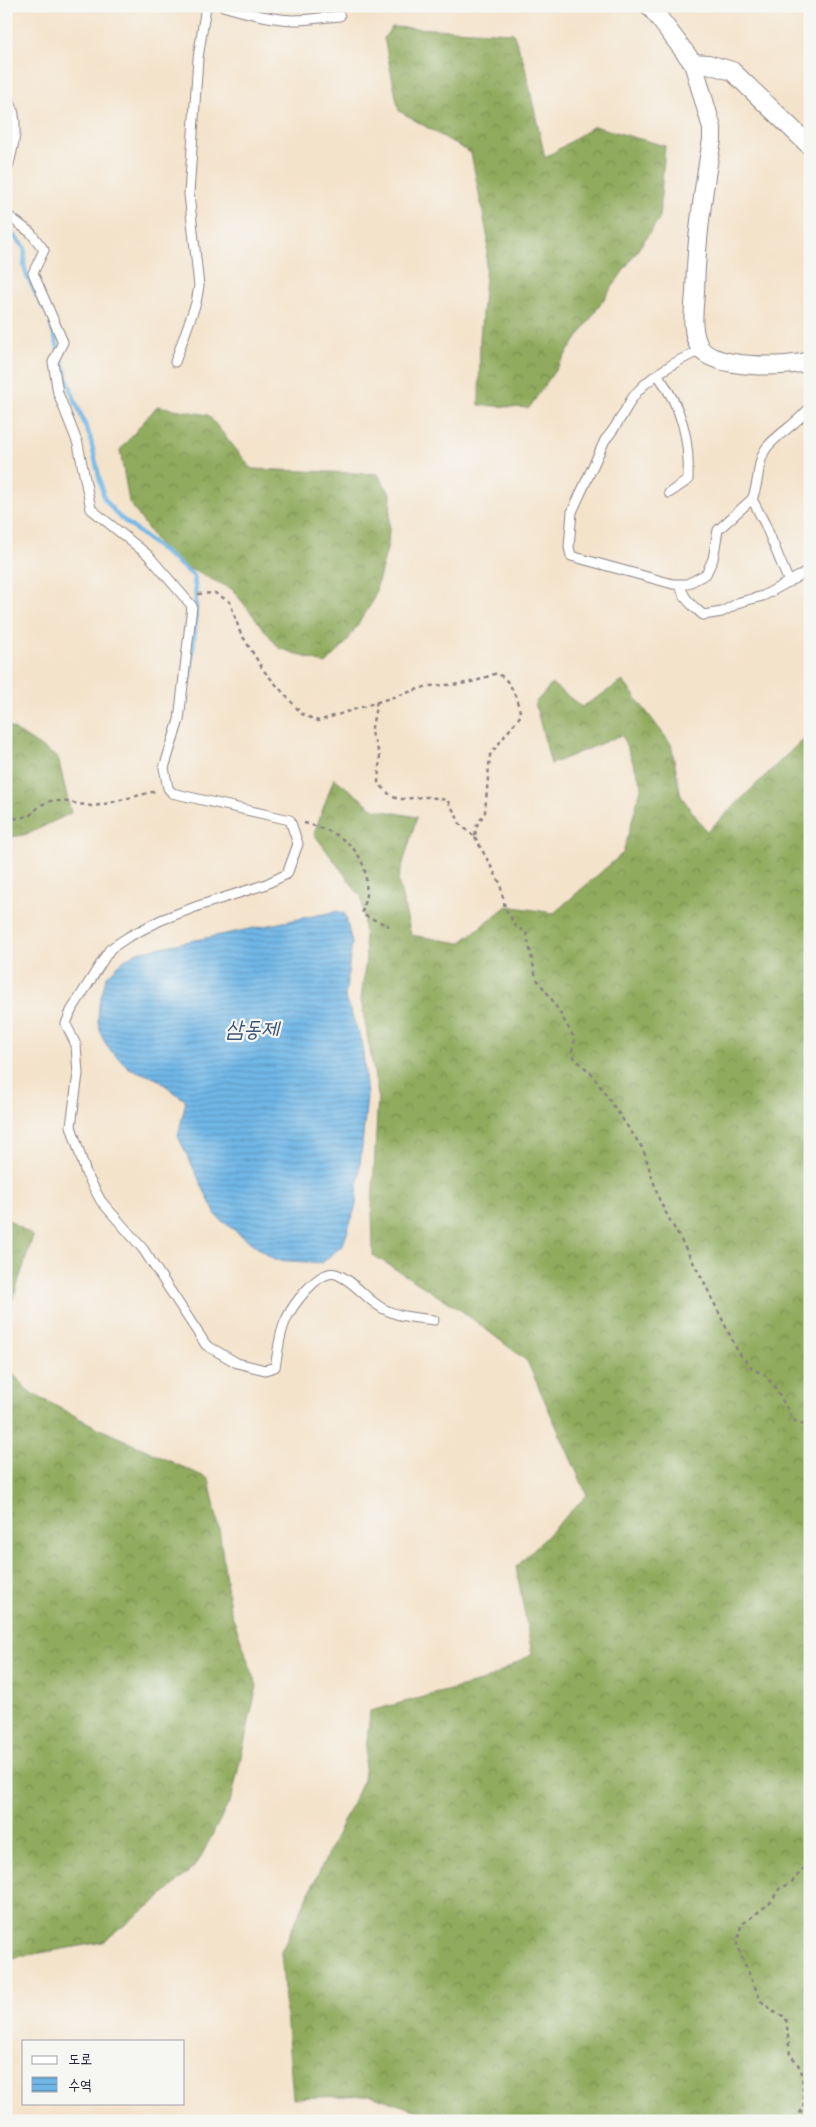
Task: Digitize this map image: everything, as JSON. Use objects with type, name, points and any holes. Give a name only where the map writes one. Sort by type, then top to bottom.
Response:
[{"type":"street","points":[[650,6],[693,64],[712,128],[712,140],[700,212],[696,261],[694,328],[702,350],[705,354],[716,359],[752,366],[796,366],[810,361]]},
{"type":"street","points":[[693,64],[708,64],[732,71],[810,146]]},
{"type":"lane","points":[[175,362],[196,303],[198,286],[189,194],[198,58],[206,6]]},
{"type":"lane","points":[[223,6],[253,15],[279,19],[295,20],[340,16]]},
{"type":"lane","points":[[6,93],[17,122],[15,144],[6,174]]},
{"type":"lane","points":[[6,214],[31,233],[44,250],[33,273],[63,342],[52,362],[58,393],[78,444],[91,509],[148,555],[192,606],[179,720],[164,768],[168,788],[172,792],[290,820],[298,844],[287,874],[264,885],[161,920],[128,937],[110,950],[71,1011],[66,1024],[76,1045],[78,1074],[71,1126],[86,1173],[101,1201],[143,1249],[206,1345],[237,1362],[265,1370],[275,1367],[284,1323],[297,1300],[320,1277],[333,1273],[344,1278],[376,1304],[393,1314],[434,1320]]},
{"type":"lane","points":[[702,350],[679,360],[637,393],[605,440],[572,512],[569,547],[571,556],[681,586],[706,574],[714,559],[718,530],[752,499],[761,462],[767,448],[804,416],[810,407]]},
{"type":"lane","points":[[658,375],[685,427],[688,455],[688,480],[669,493]]},
{"type":"lane","points":[[804,416],[810,424]]},
{"type":"lane","points":[[752,499],[790,582]]},
{"type":"lane","points":[[681,586],[682,592],[689,602],[703,615],[722,612],[740,602],[763,596],[810,570]]},
{"type":"path","points":[[182,594],[214,593],[230,602],[240,632],[264,670],[302,714],[318,721],[428,686],[476,681],[497,673],[506,678],[514,691],[521,714],[490,755],[485,812],[476,827],[475,837]]},
{"type":"path","points":[[378,701],[371,732],[380,755],[378,782],[386,792],[397,800],[428,797],[446,800],[460,824],[475,837],[500,883],[505,908],[517,928],[526,931],[536,978],[551,998],[575,1039],[572,1051],[575,1059],[591,1072],[643,1149],[660,1202],[704,1282],[738,1352],[753,1369],[766,1376],[775,1387],[794,1421],[810,1427]]},
{"type":"path","points":[[6,820],[29,816],[41,805],[50,801],[91,806],[101,805],[168,788]]},
{"type":"path","points":[[290,820],[321,827],[340,836],[361,856],[366,872],[366,895],[362,909],[363,915],[389,926]]},
{"type":"path","points":[[797,2121],[804,2104],[802,2073],[797,2062],[790,2055],[786,2016],[774,2012],[761,2001],[737,1946],[741,1925],[770,1903],[779,1889],[791,1883],[810,1861]]},
{"type":"green space","points":[[392,27],[513,33],[524,63],[545,158],[594,126],[665,146],[659,219],[529,408],[479,405],[480,339],[488,239],[471,153],[399,111],[384,38]]},
{"type":"green space","points":[[157,406],[208,415],[252,469],[378,474],[391,495],[388,545],[373,601],[345,644],[326,664],[279,648],[232,589],[169,559],[129,502],[120,450]]},
{"type":"green space","points":[[623,681],[671,744],[681,796],[707,832],[798,744],[810,737],[810,2121],[446,2121],[371,2095],[293,2098],[281,1952],[363,1780],[370,1711],[484,1681],[532,1654],[516,1567],[587,1495],[527,1361],[462,1311],[373,1255],[372,1207],[378,1095],[361,1000],[366,957],[362,898],[314,834],[334,778],[374,809],[417,817],[398,880],[411,935],[460,943],[507,906],[554,913],[623,853],[642,785],[622,735],[551,764],[535,703],[552,684],[582,707]]},
{"type":"green space","points":[[6,724],[58,758],[71,813],[28,834],[6,838]]},
{"type":"green space","points":[[6,1218],[33,1236],[6,1321]]},
{"type":"green space","points":[[6,1366],[29,1392],[96,1427],[209,1479],[219,1528],[230,1609],[257,1686],[232,1797],[197,1864],[167,1892],[103,1942],[6,1959]]},
{"type":"water","name":"삼동제","points":[[338,911],[345,914],[352,943],[345,997],[362,1042],[367,1096],[356,1205],[343,1245],[322,1263],[274,1260],[217,1217],[178,1136],[186,1101],[157,1079],[129,1068],[109,1049],[102,1037],[98,1021],[99,1004],[107,976],[123,961],[137,952]]},
{"type":"waterway","points":[[6,115],[8,120],[6,128]]},
{"type":"waterway","points":[[6,226],[25,249],[24,265],[27,277],[44,309]]},
{"type":"waterway","points":[[51,325],[72,393],[90,437],[104,498],[117,515],[194,576],[196,615],[190,679]]}]
